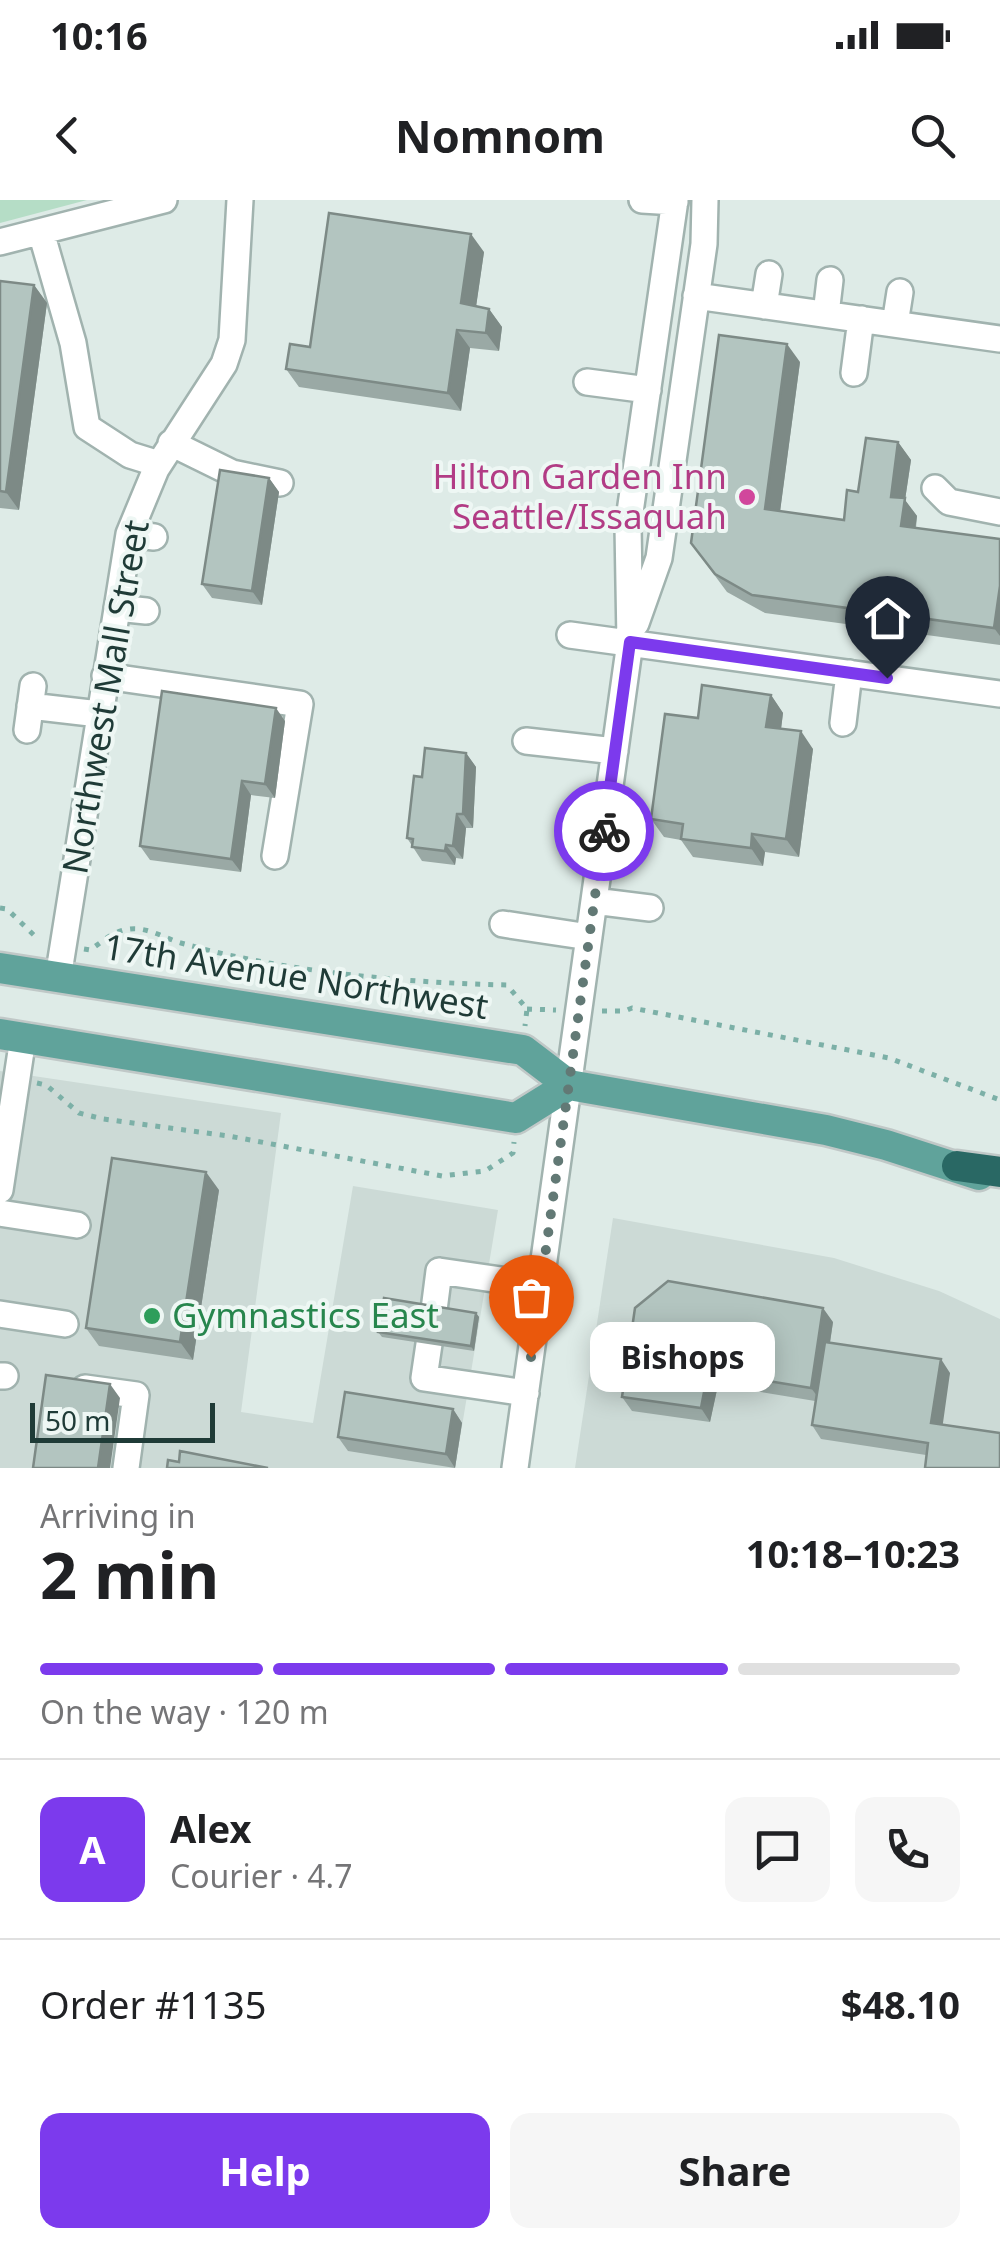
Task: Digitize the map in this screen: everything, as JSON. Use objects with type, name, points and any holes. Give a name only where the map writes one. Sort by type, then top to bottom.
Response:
[{"type":"highway","points":[[957,1166],[1000,1172]]},
{"type":"main road","name":"17th Avenue Northwest","points":[[0,968],[523,1050],[569,1086],[826,1130],[957,1166],[1000,1184]]},
{"type":"main road","points":[[11,1036],[516,1118],[569,1086]]},
{"type":"street","points":[[0,242],[164,200]]},
{"type":"street","name":"Northwest Mall Street","points":[[58,978],[116,608],[142,536],[140,502],[165,453],[212,384],[232,340],[240,200]]},
{"type":"street","points":[[515,1468],[630,642],[628,526],[675,201],[642,200]]},
{"type":"street","points":[[630,642],[659,558],[704,244],[705,200]]},
{"type":"street","points":[[41,232],[73,342],[88,427],[130,454],[165,453],[280,483]]},
{"type":"street","points":[[764,306],[769,274]]},
{"type":"street","points":[[826,314],[830,280]]},
{"type":"street","points":[[895,324],[900,292]]},
{"type":"street","points":[[696,296],[1000,338]]},
{"type":"street","points":[[854,373],[861,319]]},
{"type":"street","points":[[587,382],[648,390]]},
{"type":"street","points":[[934,488],[949,502],[1000,512]]},
{"type":"street","points":[[116,608],[146,611]]},
{"type":"street","points":[[570,634],[1000,694]]},
{"type":"street","points":[[843,723],[850,673]]},
{"type":"street","points":[[105,676],[300,704],[275,856]]},
{"type":"street","points":[[30,707],[99,714]]},
{"type":"street","points":[[526,741],[615,751]]},
{"type":"street","points":[[594,901],[650,908]]},
{"type":"street","points":[[504,924],[589,937]]},
{"type":"street","points":[[0,1190],[11,1036]]},
{"type":"street","points":[[0,1213],[77,1224]]},
{"type":"street","points":[[434,1310],[439,1271],[540,1286]]},
{"type":"street","points":[[0,1314],[65,1324]]},
{"type":"street","points":[[429,1344],[424,1378],[526,1393]]},
{"type":"street","points":[[70,1386],[136,1394],[126,1468]]},
{"type":"path","points":[[0,908],[7,909],[36,940]]},
{"type":"path","points":[[90,950],[112,934],[130,928],[314,972],[428,983],[508,985],[527,1010]]},
{"type":"path","points":[[625,1012],[632,1008],[890,1058],[1000,1100]]},
{"type":"path","points":[[46,1084],[79,1112],[103,1119],[229,1136],[442,1176],[485,1171],[512,1153]]},
{"type":"shaded area","points":[[0,1071],[281,1113],[241,1412],[313,1423],[353,1186],[498,1210],[455,1468],[0,1468]]},
{"type":"shaded area","points":[[613,1218],[834,1258],[939,1291],[1000,1319],[1000,1468],[575,1468]]},
{"type":"green space","points":[[0,200],[87,200],[0,223]]},
{"type":"building","points":[[329,213],[471,234],[461,303],[489,309],[486,333],[457,330],[448,393],[286,369],[290,344],[310,347]]},
{"type":"building","points":[[0,281],[34,285],[6,492],[0,491]]},
{"type":"building","name":"Hilton Garden Inn Seattle/Issaquah","points":[[719,335],[787,344],[765,509],[844,520],[847,490],[858,492],[866,438],[898,442],[891,497],[905,498],[901,526],[1000,539],[1000,586],[994,628],[752,595],[715,574],[691,543]]},
{"type":"building","points":[[220,470],[269,478],[252,591],[202,584]]},
{"type":"building","points":[[702,685],[771,695],[766,727],[801,731],[786,839],[752,834],[751,848],[681,839],[683,824],[651,819],[665,714],[698,718]]},
{"type":"building","points":[[162,691],[276,708],[265,784],[242,781],[231,859],[140,846]]},
{"type":"building","points":[[425,748],[466,753],[463,814],[457,814],[453,846],[446,845],[445,851],[412,847],[413,839],[407,838],[414,776],[422,777]]},
{"type":"building","points":[[112,1158],[206,1172],[180,1342],[86,1328]]},
{"type":"building","points":[[668,1281],[823,1308],[811,1388],[708,1371],[701,1408],[622,1397],[635,1308]]},
{"type":"building","points":[[384,1298],[476,1313],[471,1346],[378,1332]]},
{"type":"building","points":[[825,1342],[941,1359],[931,1423],[1000,1433],[1000,1468],[925,1468],[928,1443],[812,1425]]},
{"type":"building","points":[[46,1375],[110,1384],[98,1468],[33,1468]]},
{"type":"building","points":[[345,1392],[453,1409],[446,1454],[338,1437]]},
{"type":"building","points":[[180,1451],[268,1468],[167,1468],[168,1460],[179,1462]]},
{"type":"way so far","points":[[531,1357],[604,831]]},
{"type":"place","name":"Hilton Garden Inn Seattle/Issaquah","points":[[747,497]]},
{"type":"place","name":"Gymnastics East","points":[[152,1316]]},
{"type":"place","name":"Bishops","points":[[531,1357]]},
{"type":"route","points":[[604,831],[630,642],[887,678]]}]
